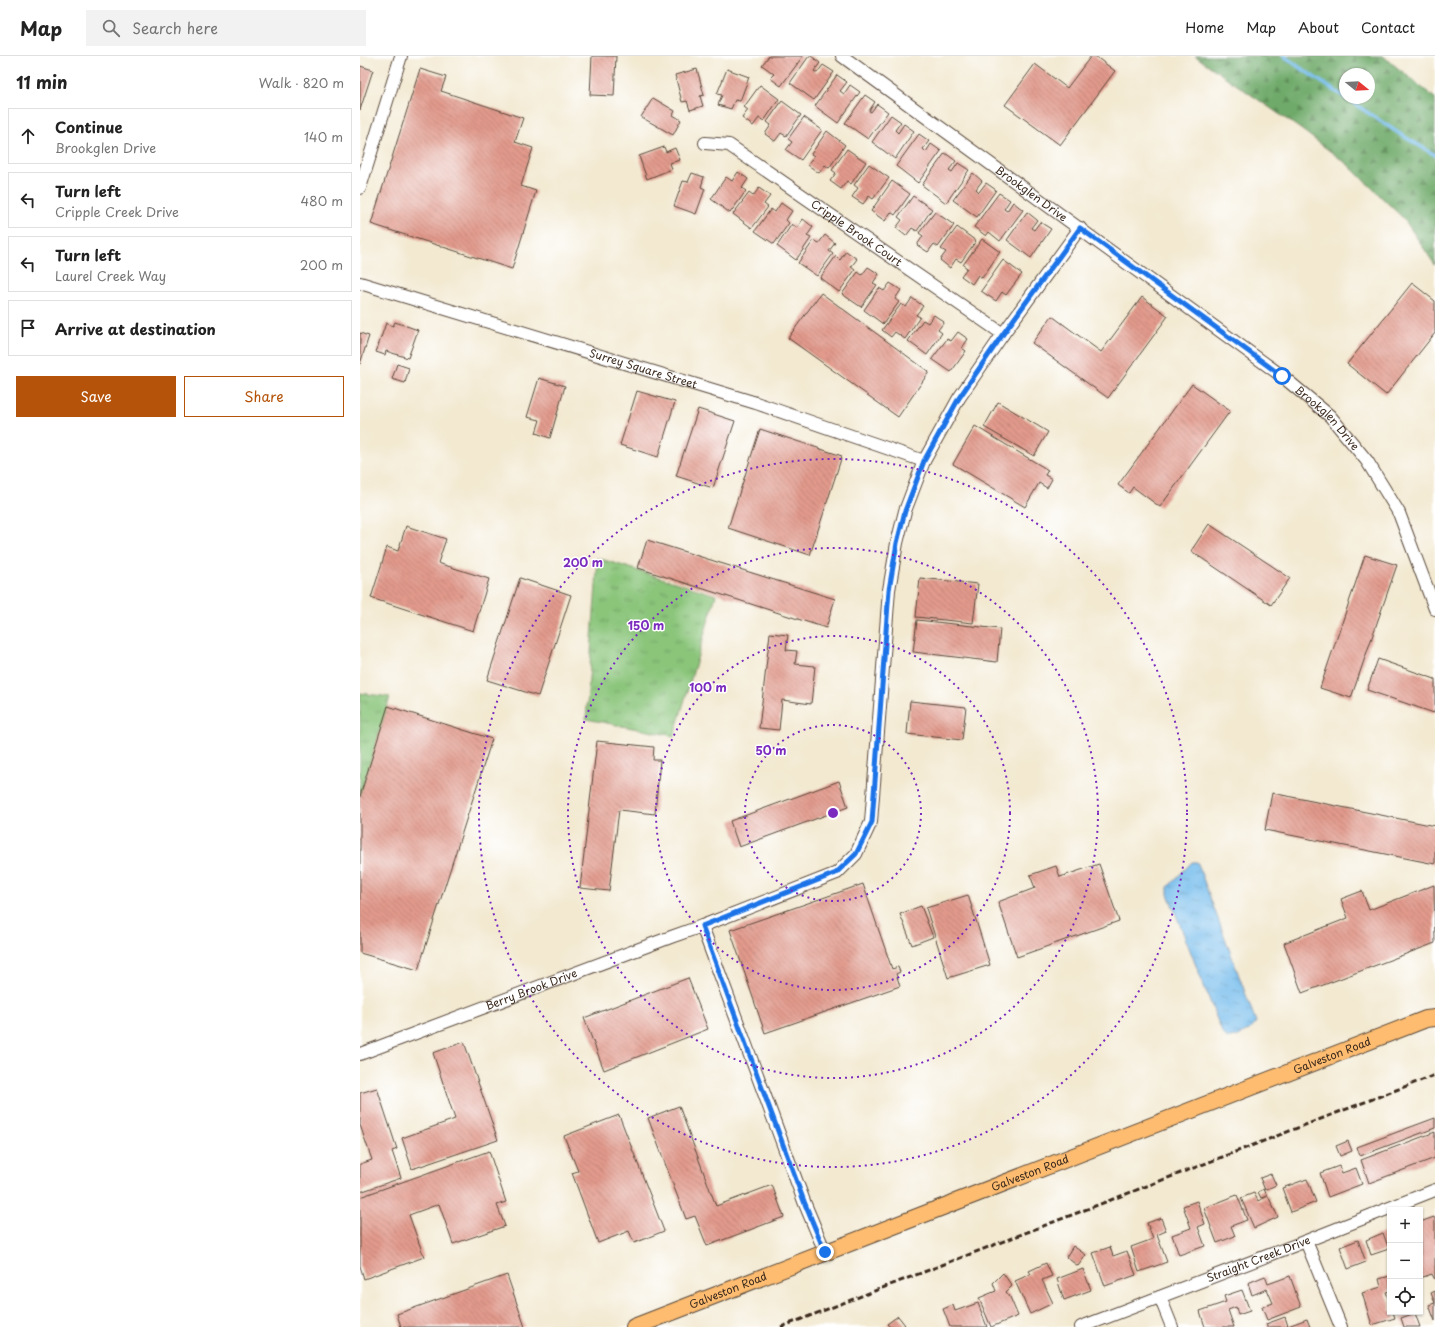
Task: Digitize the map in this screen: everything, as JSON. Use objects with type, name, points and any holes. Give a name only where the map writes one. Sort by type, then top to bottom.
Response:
[{"type":"main road","name":"Galveston Road","points":[[634,1327],[825,1252],[889,1229],[1432,1016]]},
{"type":"street","points":[[360,188],[401,56]]},
{"type":"street","name":"Brookglen Drive","points":[[842,56],[1282,376],[1330,416],[1367,461],[1399,513],[1435,609]]},
{"type":"street","name":"Cripple Brook Court","points":[[705,143],[729,145],[1003,334]]},
{"type":"street","name":"Berry Brook Drive","points":[[360,1054],[702,926],[836,873],[856,854],[872,822],[889,590],[897,543],[905,511],[924,461],[959,398],[1003,334],[1080,228]]},
{"type":"street","name":"Surrey Square Street","points":[[360,283],[756,403],[924,461]]},
{"type":"street","points":[[702,926],[805,1204],[825,1252]]},
{"type":"street","name":"Straight Creek Drive","points":[[1081,1327],[1435,1190]]},
{"type":"street","points":[[1306,1241],[1340,1327]]},
{"type":"street","points":[[1160,1297],[1172,1327]]},
{"type":"green space","points":[[1195,56],[1383,56],[1435,98],[1435,265],[1404,219],[1347,164],[1302,130]]},
{"type":"green space","points":[[598,558],[716,595],[674,736],[586,719]]},
{"type":"green space","points":[[360,693],[390,697],[360,796]]},
{"type":"water","points":[[1192,862],[1197,862],[1256,1022],[1252,1028],[1232,1038],[1227,1037],[1222,1032],[1168,894],[1168,887]]},
{"type":"building","points":[[592,56],[616,56],[614,96],[590,95]]},
{"type":"building","points":[[769,56],[803,56],[781,86],[770,78],[774,74],[762,65]]},
{"type":"building","points":[[809,56],[820,63],[814,71],[817,73],[823,65],[834,72],[814,100],[790,83]]},
{"type":"building","points":[[1091,56],[1095,56],[1115,71],[1060,145],[1005,105],[1035,64],[1067,88]]},
{"type":"building","points":[[360,66],[373,70],[360,110]]},
{"type":"building","points":[[420,69],[446,77],[441,91],[523,118],[515,142],[533,148],[521,186],[536,191],[512,269],[371,224]]},
{"type":"building","points":[[697,69],[704,95],[700,96],[703,106],[690,110],[687,101],[682,102],[675,75]]},
{"type":"building","points":[[727,69],[749,77],[740,101],[735,100],[731,109],[718,105],[722,95],[717,94]]},
{"type":"building","points":[[837,75],[847,82],[840,91],[844,94],[850,85],[860,92],[838,123],[815,106]]},
{"type":"building","points":[[760,85],[779,99],[764,121],[759,118],[753,126],[742,118],[748,110],[744,107]]},
{"type":"building","points":[[865,95],[875,102],[869,111],[871,112],[877,104],[888,112],[868,139],[845,123]]},
{"type":"building","points":[[653,98],[675,111],[673,115],[681,120],[673,135],[641,117]]},
{"type":"building","points":[[782,101],[801,115],[786,136],[781,133],[775,141],[765,134],[771,125],[767,122]]},
{"type":"building","points":[[891,115],[901,122],[895,130],[898,133],[904,124],[914,131],[895,159],[872,142]]},
{"type":"building","points":[[804,117],[822,130],[801,160],[786,150],[792,142],[788,139]]},
{"type":"building","points":[[827,131],[845,145],[829,168],[825,165],[819,173],[808,165],[814,156],[811,154]]},
{"type":"building","points":[[919,134],[929,141],[923,149],[926,152],[931,144],[941,151],[918,183],[896,166]]},
{"type":"building","points":[[664,147],[666,152],[675,148],[680,160],[670,163],[672,169],[647,179],[639,156]]},
{"type":"building","points":[[847,149],[866,162],[851,184],[847,181],[841,189],[830,181],[836,173],[832,170]]},
{"type":"building","points":[[945,153],[956,161],[949,170],[952,172],[958,163],[969,170],[946,203],[922,185]]},
{"type":"building","points":[[869,164],[889,178],[873,199],[869,196],[863,204],[852,197],[858,188],[854,185]]},
{"type":"building","points":[[738,172],[748,179],[742,188],[746,191],[730,213],[711,199],[726,177],[732,181]]},
{"type":"building","points":[[692,173],[704,177],[701,187],[705,189],[696,214],[674,206],[683,181],[688,182]]},
{"type":"building","points":[[973,173],[982,181],[976,189],[979,192],[986,183],[996,190],[977,217],[953,200]]},
{"type":"building","points":[[892,181],[910,194],[895,215],[891,212],[885,221],[871,211]]},
{"type":"building","points":[[759,188],[770,196],[764,204],[768,207],[752,228],[733,214],[749,193],[753,196]]},
{"type":"building","points":[[999,193],[1010,200],[1004,209],[1007,211],[1013,202],[1023,210],[1000,241],[989,232],[986,236],[974,227]]},
{"type":"building","points":[[913,196],[932,209],[917,231],[912,228],[906,236],[896,228],[902,220],[898,217]]},
{"type":"building","points":[[781,203],[792,211],[786,220],[789,223],[774,244],[755,231],[771,209],[775,212]]},
{"type":"building","points":[[935,212],[954,225],[938,247],[934,244],[928,252],[917,245],[923,236],[919,233]]},
{"type":"building","points":[[1027,212],[1037,220],[1031,228],[1034,230],[1040,222],[1051,229],[1031,258],[1007,240]]},
{"type":"building","points":[[803,219],[813,227],[807,236],[811,238],[796,260],[777,246],[792,224],[797,228]]},
{"type":"building","points":[[957,227],[976,241],[961,262],[956,259],[950,268],[940,260],[946,252],[941,249]]},
{"type":"building","points":[[825,235],[835,243],[829,251],[833,254],[817,276],[798,263],[814,240],[819,243]]},
{"type":"building","points":[[982,239],[1000,252],[982,278],[978,275],[972,284],[961,276],[967,268],[963,265]]},
{"type":"building","points":[[846,251],[857,259],[851,267],[855,270],[839,292],[820,278],[836,256],[840,260]]},
{"type":"building","points":[[1003,260],[1022,274],[1006,295],[1002,292],[996,301],[981,291]]},
{"type":"building","points":[[868,267],[879,274],[873,283],[877,285],[861,307],[842,294],[858,272],[862,275]]},
{"type":"building","points":[[890,283],[901,290],[895,299],[899,302],[883,324],[864,310],[879,288],[884,291]]},
{"type":"building","points":[[1412,283],[1435,301],[1435,333],[1386,395],[1347,364]]},
{"type":"building","points":[[821,293],[929,372],[898,417],[788,338]]},
{"type":"building","points":[[1142,297],[1168,316],[1108,398],[1032,343],[1052,316],[1101,352]]},
{"type":"building","points":[[912,298],[923,306],[916,315],[920,317],[905,339],[895,332],[891,337],[882,330],[901,304],[906,307]]},
{"type":"building","points":[[934,315],[944,322],[938,330],[942,333],[927,355],[908,341],[923,320],[928,323]]},
{"type":"building","points":[[395,322],[418,330],[408,358],[386,351],[385,355],[376,352],[386,323],[393,326]]},
{"type":"building","points":[[958,332],[968,339],[962,348],[966,351],[951,372],[932,359],[947,339],[951,341]]},
{"type":"building","points":[[360,333],[369,336],[360,364]]},
{"type":"building","points":[[397,364],[409,368],[405,383],[392,379]]},
{"type":"building","points":[[539,378],[565,386],[550,438],[536,433],[540,420],[527,417]]},
{"type":"building","points":[[1192,384],[1230,411],[1160,507],[1133,487],[1129,493],[1118,485]]},
{"type":"building","points":[[637,391],[675,402],[658,457],[620,445]]},
{"type":"building","points":[[998,402],[1048,432],[1034,456],[984,427]]},
{"type":"building","points":[[698,409],[735,421],[713,488],[676,476]]},
{"type":"building","points":[[975,426],[1048,470],[1045,475],[1052,479],[1047,488],[1039,483],[1025,507],[953,464]]},
{"type":"building","points":[[760,429],[842,456],[810,555],[728,528]]},
{"type":"building","points":[[1209,524],[1290,578],[1271,605],[1191,551]]},
{"type":"building","points":[[406,526],[446,539],[438,563],[489,579],[473,631],[371,598],[387,547],[398,551]]},
{"type":"building","points":[[647,540],[835,599],[826,628],[638,568]]},
{"type":"building","points":[[1365,555],[1397,565],[1351,698],[1320,688]]},
{"type":"building","points":[[520,578],[571,595],[538,696],[487,680]]},
{"type":"building","points":[[920,578],[978,584],[973,623],[916,617]]},
{"type":"building","points":[[917,620],[1000,629],[997,662],[913,652]]},
{"type":"building","points":[[770,633],[788,635],[786,650],[797,651],[795,664],[815,666],[811,704],[782,700],[779,730],[759,728]]},
{"type":"building","points":[[1378,659],[1435,679],[1434,713],[1367,690]]},
{"type":"building","points":[[910,701],[966,707],[962,740],[907,734]]},
{"type":"building","points":[[388,706],[492,739],[418,970],[360,953],[360,796]]},
{"type":"building","points":[[597,741],[654,747],[653,760],[660,760],[655,814],[619,810],[609,891],[580,888]]},
{"type":"building","points":[[839,781],[848,807],[739,847],[730,821]]},
{"type":"building","points":[[1272,793],[1435,826],[1435,864],[1265,830]]},
{"type":"building","points":[[1099,864],[1119,921],[1017,957],[998,902],[1035,888],[1030,875],[1056,866],[1060,877]]},
{"type":"building","points":[[863,884],[892,969],[898,967],[900,972],[896,974],[900,986],[765,1033],[730,930]]},
{"type":"building","points":[[1434,885],[1435,943],[1302,993],[1284,943],[1348,918],[1341,899],[1362,891],[1369,910]]},
{"type":"building","points":[[968,895],[990,965],[948,978],[926,908]]},
{"type":"building","points":[[921,906],[933,937],[912,945],[900,914]]},
{"type":"building","points":[[688,978],[708,1029],[604,1070],[584,1018]]},
{"type":"building","points":[[464,1042],[498,1140],[412,1169],[402,1138],[455,1119],[433,1053]]},
{"type":"building","points":[[377,1088],[397,1149],[392,1151],[401,1178],[360,1192],[360,1164],[372,1160],[360,1125],[360,1093]]},
{"type":"building","points":[[679,1106],[716,1206],[772,1185],[784,1217],[707,1246],[695,1216],[686,1219],[648,1118]]},
{"type":"building","points":[[619,1115],[664,1231],[634,1243],[629,1231],[598,1243],[572,1173],[578,1171],[564,1136]]},
{"type":"building","points":[[1435,1118],[1435,1128],[1360,1156],[1357,1147]]},
{"type":"building","points":[[1435,1132],[1435,1158],[1369,1183],[1361,1160]]},
{"type":"building","points":[[1348,1141],[1352,1151],[1340,1156],[1336,1146]]},
{"type":"building","points":[[489,1151],[506,1202],[497,1205],[505,1226],[453,1244],[439,1204],[409,1215],[424,1257],[364,1279],[360,1266],[360,1197]]},
{"type":"building","points":[[1339,1166],[1342,1173],[1356,1168],[1362,1184],[1328,1197],[1320,1173]]},
{"type":"building","points":[[1271,1174],[1276,1185],[1265,1190],[1260,1178]]},
{"type":"building","points":[[1307,1179],[1316,1202],[1291,1212],[1282,1188]]},
{"type":"building","points":[[1264,1189],[1267,1196],[1261,1198],[1258,1192]]},
{"type":"building","points":[[1254,1193],[1258,1201],[1268,1196],[1278,1217],[1254,1228],[1241,1198]]},
{"type":"building","points":[[1237,1195],[1247,1220],[1231,1226],[1235,1236],[1217,1243],[1204,1208]]},
{"type":"building","points":[[1197,1201],[1205,1224],[1198,1227],[1205,1246],[1179,1255],[1172,1235],[1191,1228],[1183,1206]]},
{"type":"building","points":[[1434,1217],[1435,1219],[1435,1280],[1432,1274],[1423,1277],[1423,1221]]},
{"type":"building","points":[[1161,1218],[1166,1231],[1157,1235],[1167,1262],[1139,1272],[1131,1247],[1153,1239],[1147,1223]]},
{"type":"building","points":[[1383,1233],[1387,1244],[1387,1250],[1371,1255],[1366,1240]]},
{"type":"building","points":[[1358,1240],[1366,1262],[1348,1269],[1340,1247]]},
{"type":"building","points":[[1073,1246],[1086,1255],[1078,1266],[1066,1257]]},
{"type":"building","points":[[1110,1247],[1113,1256],[1127,1251],[1136,1275],[1105,1286],[1093,1253]]},
{"type":"building","points":[[1046,1263],[1052,1276],[1042,1280],[1053,1303],[1030,1314],[1015,1281],[1031,1274],[1029,1271]]},
{"type":"building","points":[[1083,1269],[1091,1290],[1064,1300],[1057,1279]]},
{"type":"building","points":[[1003,1273],[1012,1286],[1006,1292],[1010,1297],[1018,1316],[991,1327],[979,1298],[996,1291],[993,1283]]},
{"type":"building","points":[[507,1275],[525,1327],[401,1327],[397,1314]]},
{"type":"building","points":[[1265,1276],[1268,1284],[1290,1276],[1301,1307],[1267,1320],[1262,1307],[1273,1303],[1267,1289],[1252,1295],[1248,1283]]},
{"type":"building","points":[[1387,1277],[1387,1315],[1394,1315],[1395,1318],[1372,1325],[1362,1293],[1381,1287],[1379,1279]]},
{"type":"building","points":[[1242,1290],[1250,1311],[1238,1315],[1236,1307],[1228,1310],[1234,1327],[1205,1327],[1200,1311],[1226,1302],[1224,1296]]},
{"type":"building","points":[[1435,1291],[1435,1303],[1431,1293]]},
{"type":"building","points":[[978,1303],[987,1327],[950,1327],[943,1309],[953,1305],[955,1311]]},
{"type":"building","points":[[1435,1303],[1435,1321],[1429,1305]]},
{"type":"building","points":[[1409,1315],[1416,1315],[1420,1327],[1404,1327],[1401,1318]]},
{"type":"building","points":[[898,1316],[905,1325],[902,1327],[890,1327],[887,1324]]},
{"type":"building","points":[[1285,1317],[1288,1326],[1307,1319],[1310,1327],[1267,1327],[1266,1324]]},
{"type":"waterway","points":[[1284,56],[1400,134],[1435,155]]},
{"type":"railway","points":[[781,1327],[1435,1075]]},
{"type":"route","points":[[825,1252],[805,1204],[702,926],[836,873],[856,854],[872,822],[889,590],[897,543],[905,511],[924,461],[959,398],[1003,334],[1080,228],[1282,376]]}]
